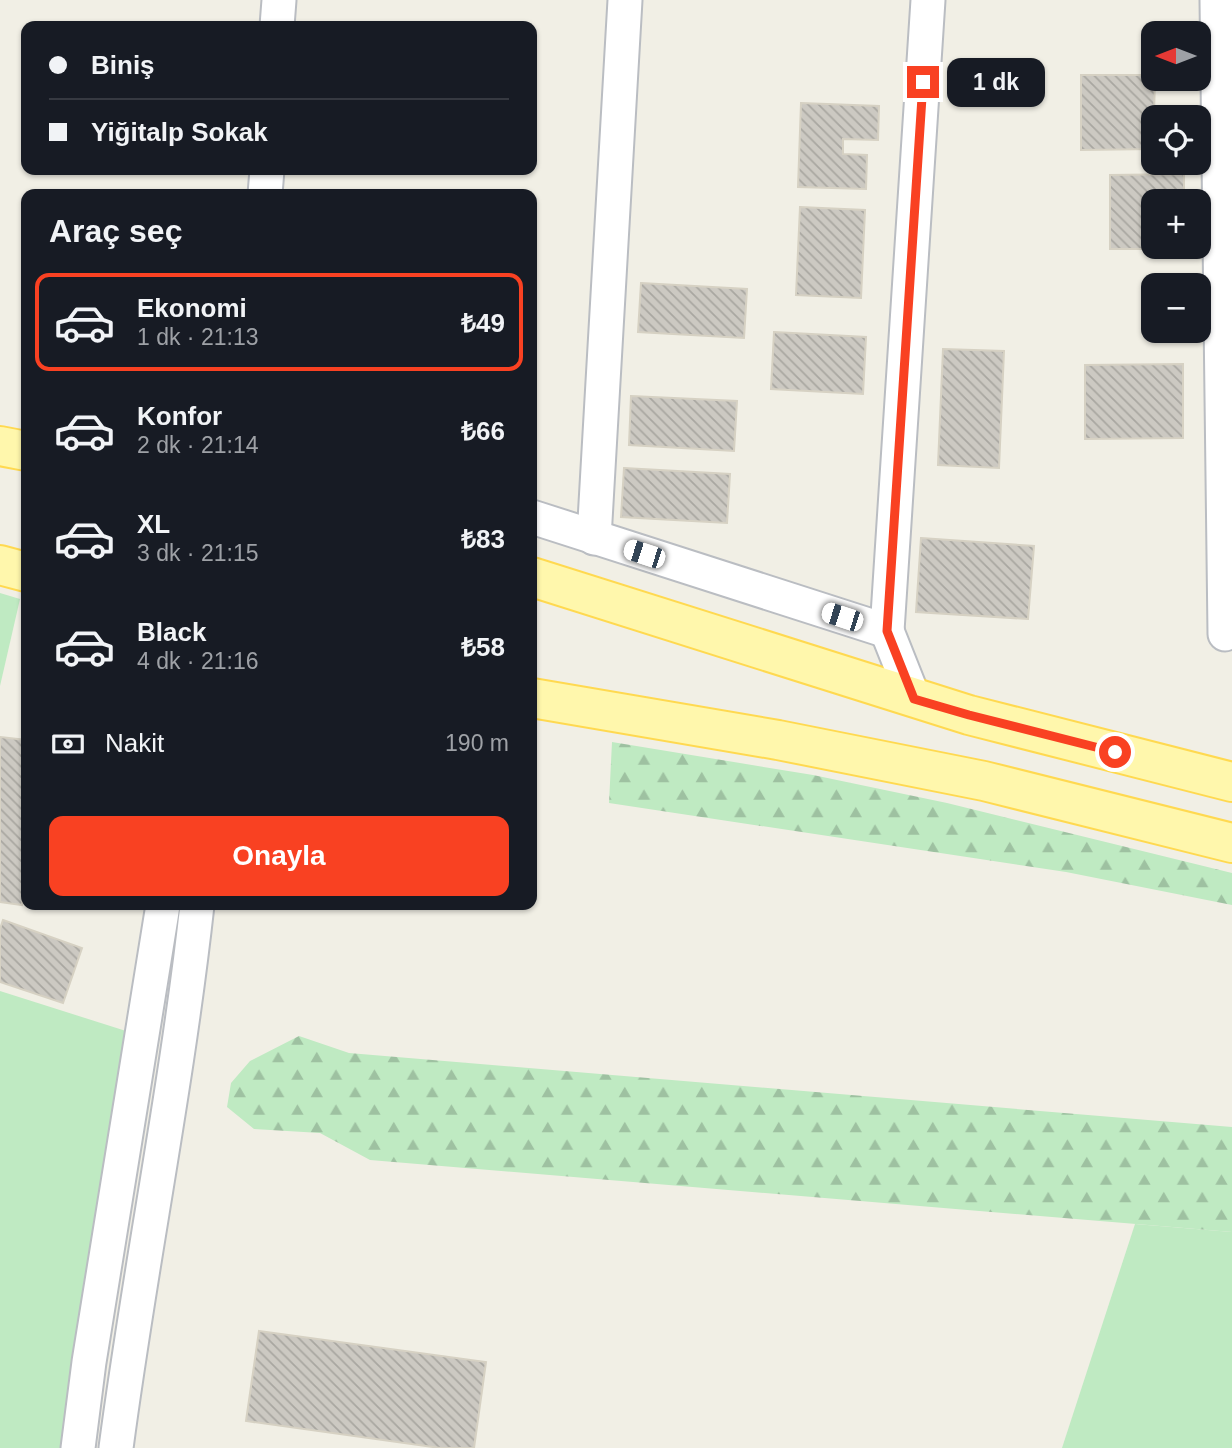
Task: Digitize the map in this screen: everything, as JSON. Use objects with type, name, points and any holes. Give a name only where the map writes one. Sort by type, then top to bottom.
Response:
[{"type":"main road","points":[[0,446],[21,450]]},
{"type":"main road","points":[[0,565],[21,571]]},
{"type":"main road","points":[[537,579],[914,699],[1232,782]]},
{"type":"main road","points":[[537,699],[778,740],[984,781],[1232,843]]},
{"type":"street","points":[[277,21],[279,0]]},
{"type":"street","points":[[594,538],[625,0]]},
{"type":"street","points":[[914,699],[887,631],[928,0]]},
{"type":"street","points":[[1217,0],[1225,634]]},
{"type":"street","points":[[537,519],[887,631]]},
{"type":"street","points":[[78,1448],[89,1362],[162,910]]},
{"type":"street","points":[[116,1448],[127,1361],[181,1027],[196,910]]},
{"type":"green space","points":[[0,593],[20,599],[0,686]]},
{"type":"green space","points":[[612,742],[813,775],[947,803],[1232,873],[1232,905],[1066,872],[609,803]]},
{"type":"green space","points":[[0,991],[126,1031],[64,1448],[0,1448]]},
{"type":"green space","points":[[299,1036],[349,1053],[1232,1127],[1232,1232],[370,1160],[320,1133],[254,1129],[227,1107],[231,1083],[250,1061]]},
{"type":"green space","points":[[1135,1224],[1232,1232],[1232,1448],[1062,1448]]},
{"type":"building","points":[[1081,75],[1141,75],[1141,91],[1155,91],[1154,105],[1141,105],[1141,149],[1081,150]]},
{"type":"building","points":[[801,103],[879,106],[878,140],[843,139],[843,154],[867,155],[866,189],[798,187]]},
{"type":"building","points":[[1110,175],[1184,175],[1184,189],[1141,189],[1141,249],[1110,249]]},
{"type":"building","points":[[800,207],[865,210],[861,298],[796,295]]},
{"type":"building","points":[[641,283],[747,289],[744,338],[638,332]]},
{"type":"building","points":[[774,332],[866,337],[863,394],[771,389]]},
{"type":"building","points":[[943,349],[1004,351],[999,468],[938,465]]},
{"type":"building","points":[[1183,364],[1183,438],[1085,439],[1085,365]]},
{"type":"building","points":[[631,396],[737,401],[734,451],[629,445]]},
{"type":"building","points":[[624,468],[730,474],[727,523],[621,517]]},
{"type":"building","points":[[921,538],[1034,546],[1028,619],[916,612]]},
{"type":"building","points":[[0,737],[21,739],[21,905],[0,902]]},
{"type":"building","points":[[3,920],[82,948],[63,1003],[0,982],[0,929]]},
{"type":"building","points":[[259,1331],[486,1362],[474,1448],[440,1448],[246,1421]]},
{"type":"route","points":[[923,82],[887,631],[914,699],[1115,752]]}]
